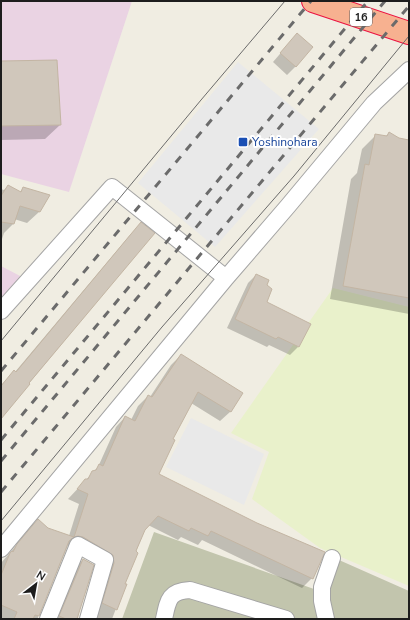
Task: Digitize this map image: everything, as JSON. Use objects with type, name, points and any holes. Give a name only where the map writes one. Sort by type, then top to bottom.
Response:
[{"type":"highway","name":"16","points":[[313,1],[409,33]]},
{"type":"street","points":[[1,550],[226,278],[374,103],[409,70]]},
{"type":"street","points":[[1,311],[112,188],[226,278]]},
{"type":"street","points":[[48,619],[78,545],[105,560],[88,619]]},
{"type":"street","points":[[326,619],[322,601],[322,587],[332,558]]},
{"type":"street","points":[[164,619],[172,595],[179,590],[190,590],[286,619]]},
{"type":"shaded area","points":[[1,1],[132,1],[69,192],[1,174]]},
{"type":"shaded area","points":[[238,62],[319,129],[215,247],[138,183]]},
{"type":"shaded area","points":[[1,266],[24,278],[1,305]]},
{"type":"shaded area","points":[[333,288],[409,307],[409,586],[320,548],[252,499],[269,452],[231,433]]},
{"type":"shaded area","points":[[191,418],[264,454],[244,505],[166,467]]},
{"type":"shaded area","points":[[154,532],[328,594],[339,560],[409,591],[409,619],[122,619]]},
{"type":"building","points":[[297,33],[313,47],[296,67],[280,53]]},
{"type":"building","points":[[57,60],[61,125],[1,126],[1,61]]},
{"type":"building","points":[[389,132],[399,138],[409,140],[409,298],[343,286],[365,164],[369,165],[375,134],[387,136]]},
{"type":"building","points":[[8,185],[21,192],[23,187],[50,195],[40,212],[20,206],[14,224],[1,222],[1,196]]},
{"type":"building","points":[[141,222],[155,233],[29,383],[30,384],[1,419],[1,386],[14,370],[16,372]]},
{"type":"building","points":[[256,274],[269,280],[267,285],[272,289],[267,302],[311,324],[299,347],[278,337],[276,339],[235,319]]},
{"type":"building","points":[[181,354],[243,393],[231,412],[198,392],[173,439],[175,440],[159,474],[257,523],[325,552],[313,579],[211,531],[208,536],[191,528],[189,531],[158,516],[145,530],[136,551],[138,553],[125,584],[127,584],[117,610],[102,603],[114,563],[113,555],[83,537],[74,537],[88,494],[77,489],[85,479],[88,479],[92,471],[96,470],[99,464],[103,466],[125,416],[135,421],[148,395],[152,397]]},
{"type":"building","points":[[38,519],[48,528],[74,537],[69,541],[39,616],[35,615],[33,619],[14,619],[17,612],[1,605],[1,575],[10,553],[12,551],[13,552],[17,544]]},
{"type":"building","points":[[83,559],[94,565],[77,619],[66,619],[59,616]]},
{"type":"tram line","points":[[1,341],[285,1]]},
{"type":"tram line","points":[[1,521],[162,327],[294,176],[409,36]]},
{"type":"railway","points":[[1,371],[311,1]]},
{"type":"railway","points":[[1,440],[368,1]]},
{"type":"railway","points":[[1,461],[385,1]]},
{"type":"railway","points":[[1,492],[409,6]]},
{"type":"place","name":"Yoshinohara","points":[[243,142]]}]
